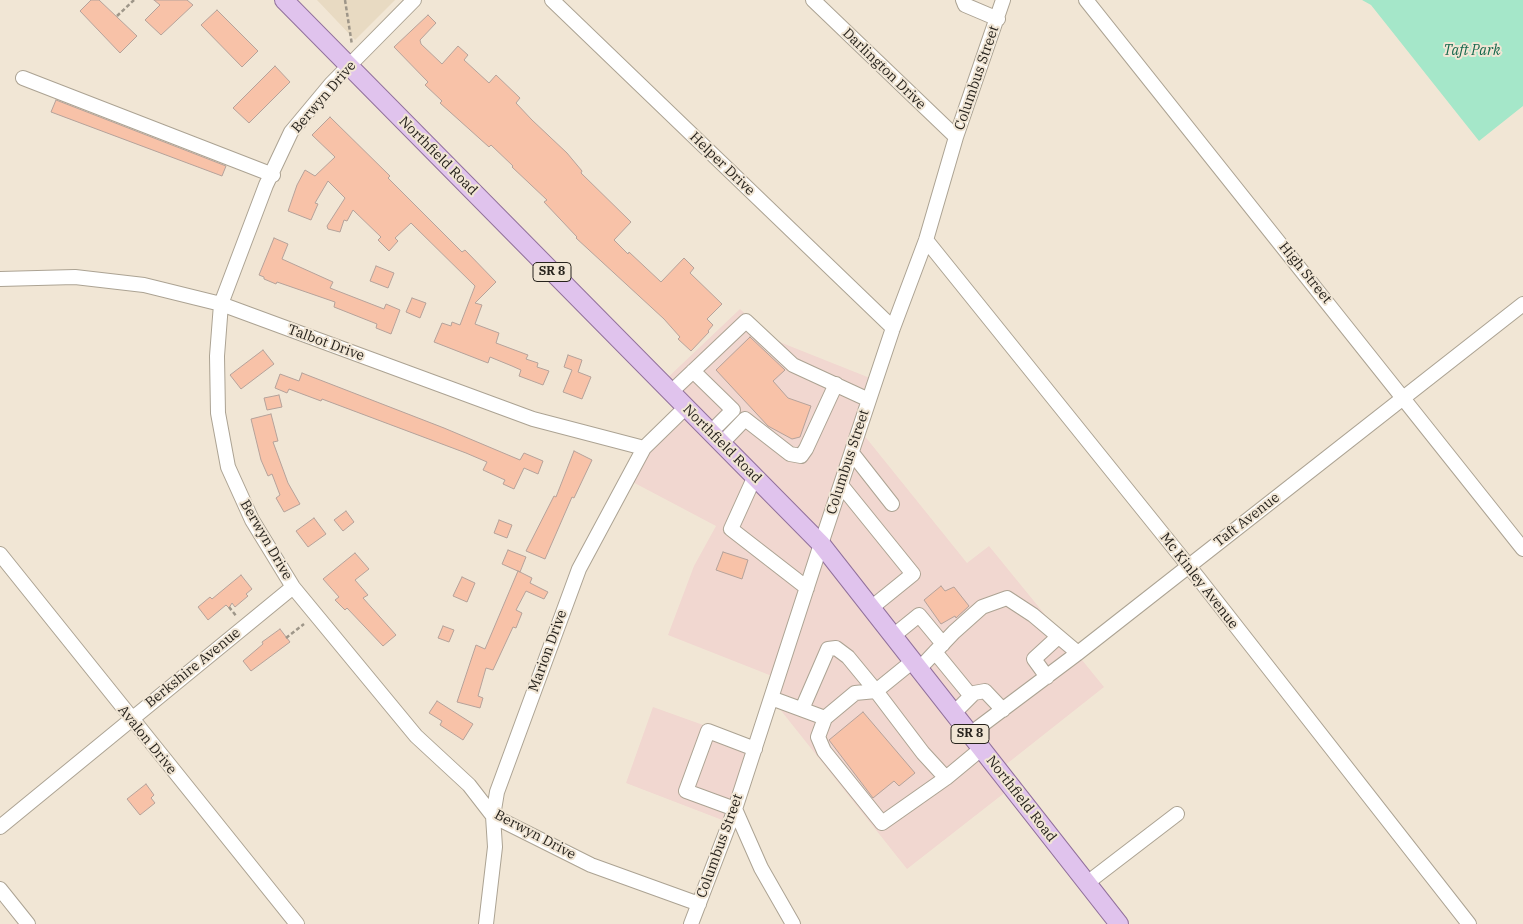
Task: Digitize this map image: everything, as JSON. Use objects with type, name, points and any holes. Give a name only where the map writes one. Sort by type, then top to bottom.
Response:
[{"type":"main road","name":"Northfield Road","points":[[284,0],[821,544],[1120,924]]},
{"type":"street","name":"Berwyn Drive","points":[[414,0],[349,66],[291,132],[262,194],[221,304],[217,356],[218,413],[228,467],[252,520],[293,587],[416,736],[469,785],[494,816],[591,865],[699,904]]},
{"type":"street","name":"Helper Drive","points":[[552,0],[892,328]]},
{"type":"street","name":"Darlington Drive","points":[[812,0],[956,137]]},
{"type":"street","points":[[962,0],[965,5],[998,18]]},
{"type":"street","name":"Columbus Street","points":[[692,924],[735,809],[892,328],[926,240],[956,137],[1004,0]]},
{"type":"street","name":"High Street","points":[[1086,0],[1523,549]]},
{"type":"street","points":[[23,78],[272,175]]},
{"type":"street","name":"Mc Kinley Avenue","points":[[926,240],[1188,566],[1469,924]]},
{"type":"street","name":"Talbot Drive","points":[[0,278],[75,277],[144,285],[221,304],[533,419],[644,448]]},
{"type":"street","name":"Taft Avenue","points":[[970,734],[1078,653],[1523,304]]},
{"type":"street","points":[[670,393],[746,321],[793,365],[869,400]]},
{"type":"street","points":[[693,371],[733,410],[716,437]]},
{"type":"street","points":[[716,437],[745,419],[790,454],[801,456],[836,384]]},
{"type":"street","name":"Marion Drive","points":[[486,924],[495,847],[494,816],[497,792],[579,569],[644,448],[685,408]]},
{"type":"street","points":[[852,453],[892,504]]},
{"type":"street","points":[[755,476],[731,529],[807,588]]},
{"type":"street","points":[[841,484],[913,574],[871,608]]},
{"type":"street","name":"Avalon Drive","points":[[0,554],[297,924]]},
{"type":"street","name":"Berkshire Avenue","points":[[0,827],[130,718],[293,587]]},
{"type":"street","points":[[981,749],[946,778],[882,823],[824,751],[818,737],[825,718],[854,694],[876,691],[939,648],[982,607],[1007,598],[1033,615],[1078,653]]},
{"type":"street","points":[[893,636],[919,615],[970,696]]},
{"type":"street","points":[[1047,677],[1034,659],[1058,637]]},
{"type":"street","points":[[802,709],[828,649],[836,648],[848,657],[946,778]]},
{"type":"street","points":[[954,713],[974,693],[985,691],[1003,710]]},
{"type":"street","points":[[771,698],[825,718]]},
{"type":"street","points":[[755,749],[708,732],[686,791],[735,809],[762,868],[792,924]]},
{"type":"street","points":[[1087,883],[1177,814]]},
{"type":"street","points":[[0,889],[28,924]]},
{"type":"path","points":[[117,16],[134,0]]},
{"type":"path","points":[[345,0],[352,45]]},
{"type":"path","points":[[229,607],[238,618]]},
{"type":"path","points":[[286,638],[304,624]]},
{"type":"shaded area","points":[[317,0],[395,0],[355,40]]},
{"type":"shaded area","points":[[740,309],[772,339],[875,380],[859,429],[967,563],[989,546],[1104,687],[999,770],[1012,787],[907,869],[771,698],[777,678],[668,635],[694,566],[716,526],[627,479],[685,408],[662,383]]},
{"type":"shaded area","points":[[653,707],[756,744],[730,823],[626,783]]},
{"type":"green space","name":"Taft Park","points":[[1362,0],[1523,0],[1523,106],[1479,141],[1371,5]]},
{"type":"building","points":[[91,0],[99,0],[137,36],[120,53],[80,11]]},
{"type":"building","points":[[154,0],[187,0],[193,5],[161,35],[145,20],[160,5]]},
{"type":"building","points":[[217,10],[258,51],[242,67],[201,25]]},
{"type":"building","points":[[428,15],[436,23],[420,40],[421,44],[442,64],[458,46],[468,55],[464,60],[489,83],[496,75],[520,98],[516,103],[567,153],[582,171],[581,173],[631,222],[614,240],[628,254],[629,252],[661,282],[684,258],[694,268],[690,273],[722,304],[707,319],[713,325],[709,332],[691,351],[678,339],[680,337],[664,319],[576,238],[544,202],[547,200],[513,166],[491,145],[489,147],[440,103],[442,101],[425,85],[428,82],[394,47]]},
{"type":"building","points":[[275,66],[290,82],[249,123],[233,108]]},
{"type":"building","points":[[56,100],[226,166],[222,176],[51,112]]},
{"type":"building","points":[[330,117],[390,176],[388,178],[462,252],[465,250],[496,282],[475,303],[482,305],[475,324],[499,333],[496,343],[528,355],[526,359],[538,363],[537,367],[549,371],[543,385],[519,376],[521,370],[490,357],[488,363],[434,342],[442,323],[451,326],[452,322],[460,325],[475,286],[411,223],[395,238],[398,241],[389,251],[378,240],[381,237],[353,210],[347,221],[344,220],[340,232],[328,229],[327,226],[345,198],[328,181],[315,203],[318,204],[311,220],[288,211],[297,185],[305,170],[315,176],[335,157],[312,135]]},
{"type":"building","points":[[274,238],[288,244],[282,259],[333,282],[330,288],[384,309],[386,304],[400,310],[391,334],[376,328],[377,324],[334,307],[335,302],[277,282],[276,284],[259,275]]},
{"type":"building","points":[[376,266],[394,273],[388,288],[370,281]]},
{"type":"building","points":[[412,298],[426,303],[420,318],[406,312]]},
{"type":"building","points":[[750,337],[785,370],[773,381],[788,398],[811,406],[800,437],[792,439],[768,426],[716,370]]},
{"type":"building","points":[[263,350],[274,364],[241,389],[230,375]]},
{"type":"building","points":[[568,355],[582,360],[578,372],[591,377],[582,399],[563,392],[572,370],[564,367]]},
{"type":"building","points":[[302,373],[444,428],[520,460],[524,453],[543,461],[538,474],[524,468],[514,489],[503,484],[505,480],[483,470],[487,462],[466,453],[322,399],[321,401],[289,389],[287,393],[275,388],[280,374],[299,381]]},
{"type":"building","points":[[279,395],[282,407],[267,410],[264,398]]},
{"type":"building","points":[[271,414],[278,441],[273,442],[288,483],[300,504],[284,512],[276,498],[280,495],[272,474],[268,476],[261,460],[251,419]]},
{"type":"building","points":[[574,451],[592,460],[574,498],[572,497],[545,559],[526,551],[554,496],[556,497]]},
{"type":"building","points":[[346,511],[354,522],[343,531],[334,520]]},
{"type":"building","points":[[314,518],[326,534],[308,547],[296,531]]},
{"type":"building","points":[[499,520],[512,525],[507,538],[494,533]]},
{"type":"building","points":[[508,550],[526,557],[520,572],[502,564]]},
{"type":"building","points":[[723,552],[748,560],[742,579],[716,570]]},
{"type":"building","points":[[355,553],[369,569],[355,580],[368,595],[363,598],[396,635],[383,646],[347,608],[345,610],[335,600],[339,597],[323,579]]},
{"type":"building","points":[[518,571],[532,578],[530,583],[548,592],[544,599],[526,591],[516,610],[522,613],[516,628],[513,627],[493,670],[486,668],[478,696],[483,698],[480,708],[457,702],[476,645],[485,649]]},
{"type":"building","points":[[241,575],[252,589],[246,594],[248,596],[235,607],[232,603],[229,608],[226,605],[208,620],[198,607],[210,597],[212,599]]},
{"type":"building","points":[[462,577],[475,583],[467,602],[453,596]]},
{"type":"building","points":[[941,586],[945,591],[954,587],[969,606],[956,618],[955,616],[941,624],[924,600]]},
{"type":"building","points":[[443,626],[454,630],[449,642],[438,638]]},
{"type":"building","points":[[280,629],[290,642],[251,671],[243,661],[263,644],[262,642]]},
{"type":"building","points":[[437,701],[473,724],[463,740],[440,725],[442,721],[429,713]]},
{"type":"building","points":[[863,712],[915,773],[899,786],[894,781],[873,798],[829,740]]},
{"type":"building","points":[[146,784],[154,795],[151,798],[155,803],[140,815],[127,799]]}]
